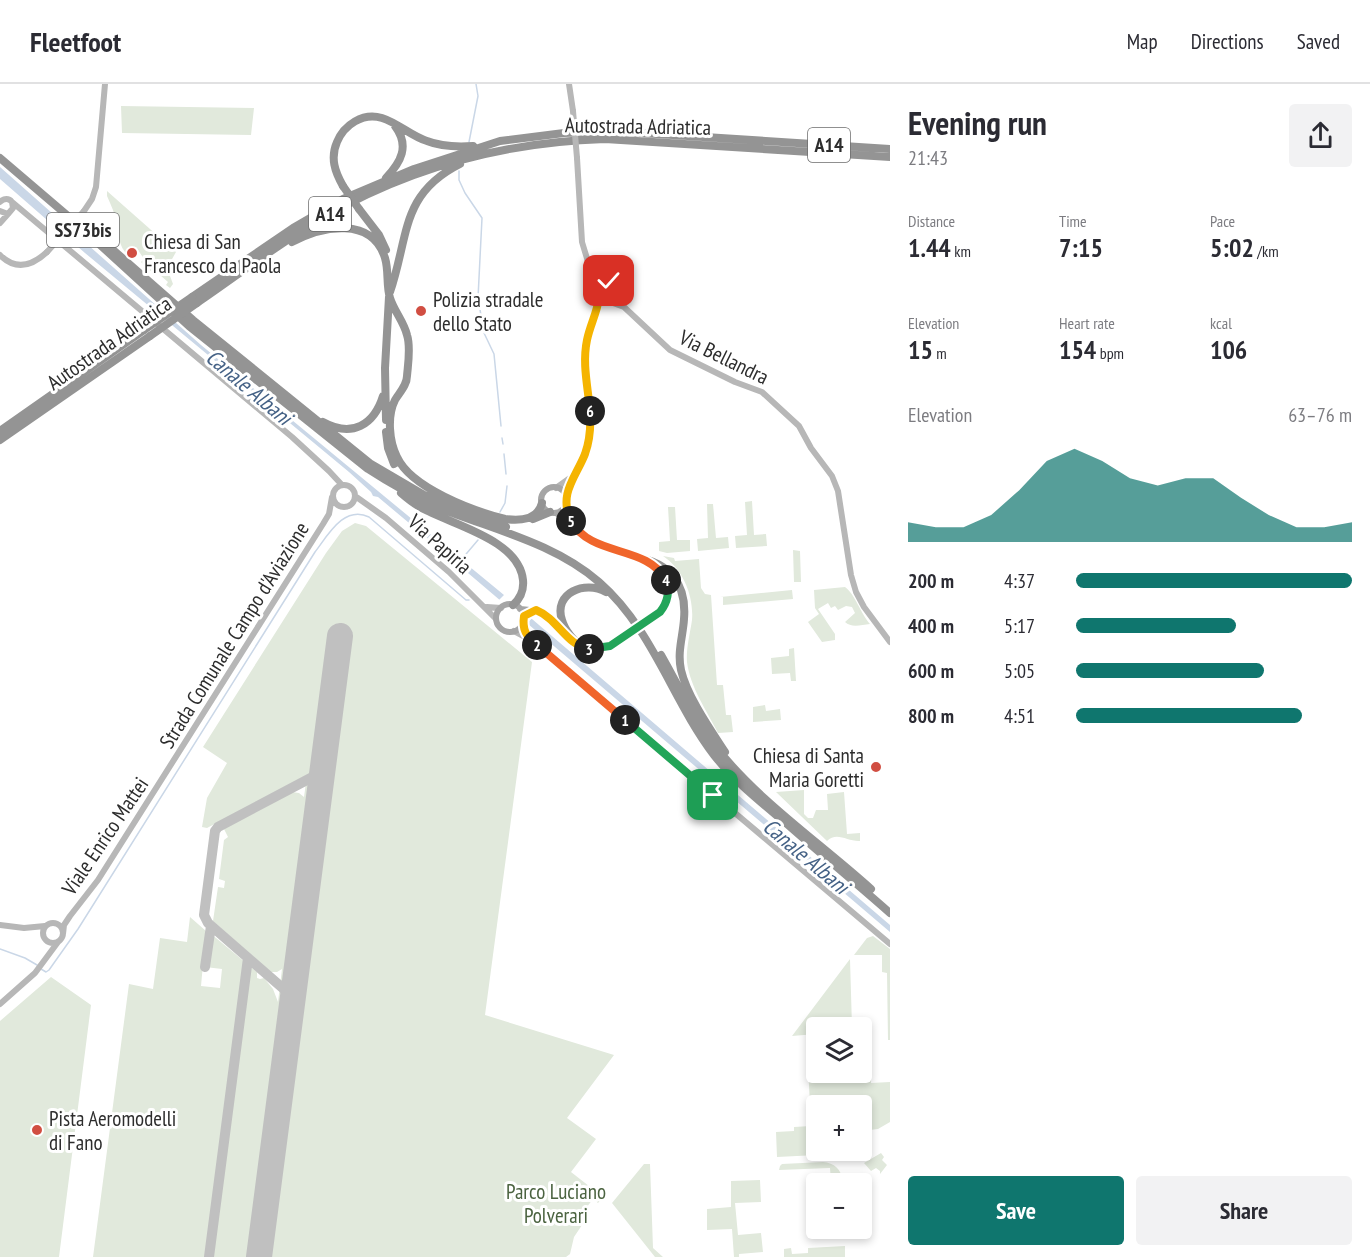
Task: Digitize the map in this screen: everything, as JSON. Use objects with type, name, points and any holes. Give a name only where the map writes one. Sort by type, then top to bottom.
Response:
[{"type":"highway","name":"A14","points":[[488,144],[460,146],[438,144],[423,140],[382,118],[366,118],[352,123],[342,133],[335,146],[333,160],[343,186],[379,235],[387,250],[389,296],[385,390],[388,448],[397,468],[410,481],[451,501],[503,520],[524,522],[553,513]]},
{"type":"highway","name":"A14","points":[[384,180],[397,165],[403,152],[402,140],[394,125]]},
{"type":"highway","name":"Autostrada Adriatica","points":[[0,440],[310,217],[384,180],[488,144],[544,134],[605,131],[890,149]]},
{"type":"highway","name":"Autostrada Adriatica","points":[[194,300],[244,270],[290,238],[349,204],[406,178],[479,154],[549,142],[605,139],[890,157]]},
{"type":"highway","name":"SS73bis","points":[[0,151],[194,320],[351,450],[396,480],[435,499],[546,543],[572,556],[598,575],[635,615],[708,736],[748,782],[861,884]]},
{"type":"highway","name":"A14","points":[[389,296],[399,265],[407,221],[416,202],[439,176],[479,154]]},
{"type":"highway","name":"SS73bis","points":[[0,158],[75,222],[189,326],[273,391],[341,449],[391,484],[436,506],[525,539],[563,556],[593,577],[621,604],[644,635],[691,721],[720,762],[759,801],[861,884]]},
{"type":"highway","name":"A14","points":[[244,270],[305,236],[334,228],[353,229],[370,236],[382,250],[387,264],[389,296],[409,340],[407,381],[394,402],[390,417],[392,445],[401,465],[423,486],[502,518],[516,520],[528,518],[539,511],[542,503]]},
{"type":"highway","name":"Autostrada Adriatica","points":[[0,431],[147,333]]},
{"type":"highway","points":[[277,387],[324,423],[345,429],[360,426],[371,419],[378,410],[385,390]]},
{"type":"highway","points":[[391,484],[418,506],[489,539],[510,555],[520,569],[523,582],[517,607]]},
{"type":"highway","points":[[636,556],[661,564],[679,586],[685,612],[680,656],[684,678],[714,733],[748,782]]},
{"type":"highway","points":[[582,648],[568,632],[561,619],[561,606],[567,596],[578,588],[592,587],[604,591],[621,604]]},
{"type":"highway","points":[[861,884],[890,906]]},
{"type":"highway","points":[[861,884],[890,913]]},
{"type":"main road","points":[[0,255],[5,261],[15,266],[27,266],[38,261],[84,211],[92,199],[96,187],[105,84]]},
{"type":"main road","points":[[569,84],[577,158],[582,242],[599,288],[600,298],[588,334],[584,358],[591,433],[584,457],[566,495],[567,510],[573,524]]},
{"type":"main road","points":[[0,202],[6,199],[12,202],[33,219],[329,471],[342,485],[351,488],[355,496],[348,506],[336,505],[333,494],[334,486],[329,471]]},
{"type":"main road","points":[[0,224],[13,208],[12,202]]},
{"type":"main road","points":[[0,211],[33,219]]},
{"type":"main road","name":"Via Bellandra","points":[[594,274],[618,286],[624,307],[670,350],[735,382],[762,392],[799,426],[833,479],[841,501],[851,575],[856,592],[864,608],[890,642]]},
{"type":"main road","points":[[599,288],[606,282]]},
{"type":"main road","points":[[596,314],[619,296]]},
{"type":"main road","name":"Via Bellandra","points":[[600,298],[624,307]]},
{"type":"main road","points":[[496,619],[505,605],[536,610],[552,619],[571,640],[582,648],[594,650],[606,647],[632,631],[665,606],[668,596],[667,586],[659,571],[636,556],[596,544],[573,524],[553,513],[542,503],[545,492],[563,485],[574,474]]},
{"type":"main road","points":[[333,494],[342,485]]},
{"type":"main road","points":[[556,488],[566,495]]},
{"type":"main road","name":"Strada Comunale Campo d'Aviazione","points":[[166,773],[329,514],[333,494]]},
{"type":"main road","name":"Via Papiria","points":[[355,496],[449,572],[496,619],[502,629],[514,631],[529,639],[890,944]]},
{"type":"main road","points":[[553,513],[563,510],[567,504]]},
{"type":"main road","name":"Strada Comunale Campo d'Aviazione","points":[[329,514],[337,508],[348,506]]},
{"type":"main road","name":"Via Papiria","points":[[348,506],[372,508]]},
{"type":"main road","points":[[483,606],[501,608]]},
{"type":"main road","name":"Via Papiria","points":[[517,607],[529,639]]},
{"type":"main road","points":[[514,631],[536,610]]},
{"type":"main road","name":"Viale Enrico Mattei","points":[[63,934],[64,925],[69,916],[98,880],[166,773]]},
{"type":"main road","name":"Viale Enrico Mattei","points":[[56,924],[69,916]]},
{"type":"main road","points":[[0,925],[24,928],[56,924],[61,927],[63,934],[44,964],[0,1004]]},
{"type":"main road","points":[[44,964],[47,955],[43,930],[46,926]]},
{"type":"main road","points":[[24,928],[51,944],[58,942]]},
{"type":"green space","points":[[121,106],[254,108],[251,135],[122,133]]},
{"type":"green space","points":[[107,191],[176,252],[167,268],[173,284],[170,288],[166,285],[168,282],[153,269],[150,271],[141,262],[144,259],[136,247],[128,255],[122,248]]},
{"type":"green space","points":[[752,501],[754,535],[766,534],[767,546],[736,548],[735,536],[747,535],[745,502]]},
{"type":"green space","points":[[707,504],[713,504],[716,538],[728,537],[729,548],[698,551],[697,539],[708,538]]},
{"type":"green space","points":[[668,507],[675,507],[677,540],[690,540],[690,551],[667,553],[659,551],[659,542],[670,541]]},
{"type":"green space","name":"Parco Luciano Polverari","points":[[355,523],[366,526],[532,662],[485,1015],[614,1055],[567,1118],[596,1139],[571,1172],[603,1197],[598,1203],[593,1199],[583,1212],[588,1216],[574,1237],[570,1254],[566,1257],[93,1257],[129,984],[153,989],[160,938],[187,942],[190,917],[206,931],[201,986],[220,988],[222,969],[205,967],[210,933],[257,972],[257,978],[264,978],[273,989],[278,1002],[282,969],[271,972],[213,921],[218,887],[224,888],[225,881],[219,879],[224,840],[228,837],[224,829],[292,792],[304,797],[307,775],[207,828],[202,827],[207,798],[227,763],[203,747],[326,553],[342,531]]},
{"type":"green space","points":[[793,550],[800,551],[801,582],[794,582]]},
{"type":"green space","points":[[663,556],[674,558],[675,561],[699,559],[701,588],[705,594],[711,595],[717,685],[723,685],[726,715],[731,715],[733,732],[718,733],[692,681],[687,662],[692,620],[689,593],[676,568]]},
{"type":"green space","points":[[845,587],[852,594],[870,624],[856,626],[847,624],[845,622],[855,613],[852,607],[846,606],[838,610],[835,606],[831,608],[828,603],[818,609],[835,634],[835,640],[822,642],[808,622],[819,614],[815,608],[814,590]]},
{"type":"green space","points":[[792,590],[793,599],[723,605],[723,597],[720,597]]},
{"type":"green space","points":[[794,648],[796,681],[791,681],[790,673],[772,674],[771,658],[789,656],[789,649]]},
{"type":"green space","points":[[765,705],[766,711],[780,709],[781,720],[753,722],[753,707]]},
{"type":"green space","points":[[804,790],[804,814],[808,818],[813,818],[816,810],[828,810],[827,794],[844,792],[847,834],[860,833],[860,841],[835,837],[827,841],[776,792]]},
{"type":"green space","points":[[873,936],[890,949],[890,1040],[888,1040],[887,973],[882,972],[882,955],[854,955],[867,938]]},
{"type":"green space","points":[[850,959],[852,1017],[806,1017]]},
{"type":"green space","name":"Pista Aeromodelli di Fano","points":[[51,977],[91,1005],[59,1257],[0,1257],[0,1021]]},
{"type":"green space","points":[[806,1017],[806,1035],[792,1036]]},
{"type":"green space","points":[[890,1082],[890,1122],[872,1130],[872,1095],[809,1095],[809,1083]]},
{"type":"green space","points":[[806,1126],[806,1156],[777,1157],[776,1132],[794,1131],[794,1127]]},
{"type":"green space","points":[[881,1153],[884,1157],[882,1160],[887,1165],[880,1174],[876,1168],[871,1171],[864,1163],[872,1161],[872,1158]]},
{"type":"green space","points":[[823,1162],[837,1167],[841,1173],[830,1173],[830,1168],[779,1170],[782,1164]]},
{"type":"green space","points":[[644,1164],[650,1164],[653,1248],[663,1257],[655,1257],[612,1203]]},
{"type":"green space","points":[[760,1180],[761,1202],[735,1203],[738,1235],[761,1233],[763,1252],[739,1254],[739,1257],[734,1257],[732,1229],[707,1230],[707,1209],[731,1207],[731,1181]]},
{"type":"green space","points":[[845,1246],[845,1257],[784,1257],[784,1249],[791,1248],[792,1254],[808,1253],[808,1248]]},
{"type":"water","name":"Canale Albani","points":[[0,167],[201,345],[504,595],[890,925],[890,932],[421,533],[378,497],[373,496],[349,472],[85,253],[0,179]]},
{"type":"pier","points":[[506,593],[533,617],[525,626],[497,602]]},
{"type":"waterway","points":[[469,142],[478,96],[476,84]]},
{"type":"waterway","points":[[459,171],[459,180],[465,193],[482,218],[478,298],[484,333],[494,354],[501,426]]},
{"type":"waterway","points":[[502,438],[503,444]]},
{"type":"waterway","points":[[504,454],[506,474]]},
{"type":"waterway","points":[[500,512],[505,503],[507,486]]},
{"type":"waterway","points":[[41,969],[46,972],[49,970],[78,929],[315,552],[331,530],[344,518],[360,514],[369,517],[466,600],[469,600]]},
{"type":"waterway","points":[[461,560],[478,540]]},
{"type":"waterway","points":[[0,949],[37,965]]},
{"type":"taxiway","points":[[293,997],[208,923],[204,915],[215,831],[218,827],[322,772]]},
{"type":"taxiway","points":[[205,967],[211,926]]},
{"type":"taxiway","points":[[209,1257],[248,958]]},
{"type":"runway","points":[[259,1257],[340,636]]},
{"type":"place","name":"Chiesa di San Francesco da Paola","points":[[132,253]]},
{"type":"place","name":"Polizia stradale dello Stato","points":[[421,311]]},
{"type":"place","name":"Chiesa di Santa Maria Goretti","points":[[876,767]]},
{"type":"place","name":"Pista Aeromodelli di Fano","points":[[37,1130]]},
{"type":"route","points":[[609,281],[603,283],[599,288],[600,298],[586,342],[584,366],[591,430],[584,457],[567,491],[567,510],[573,524],[591,541],[603,547],[636,556],[655,568],[666,582],[667,600],[657,614],[610,646],[602,648],[590,650],[582,648],[568,638],[552,619],[536,610],[524,616],[523,629],[529,639],[713,795]]}]
